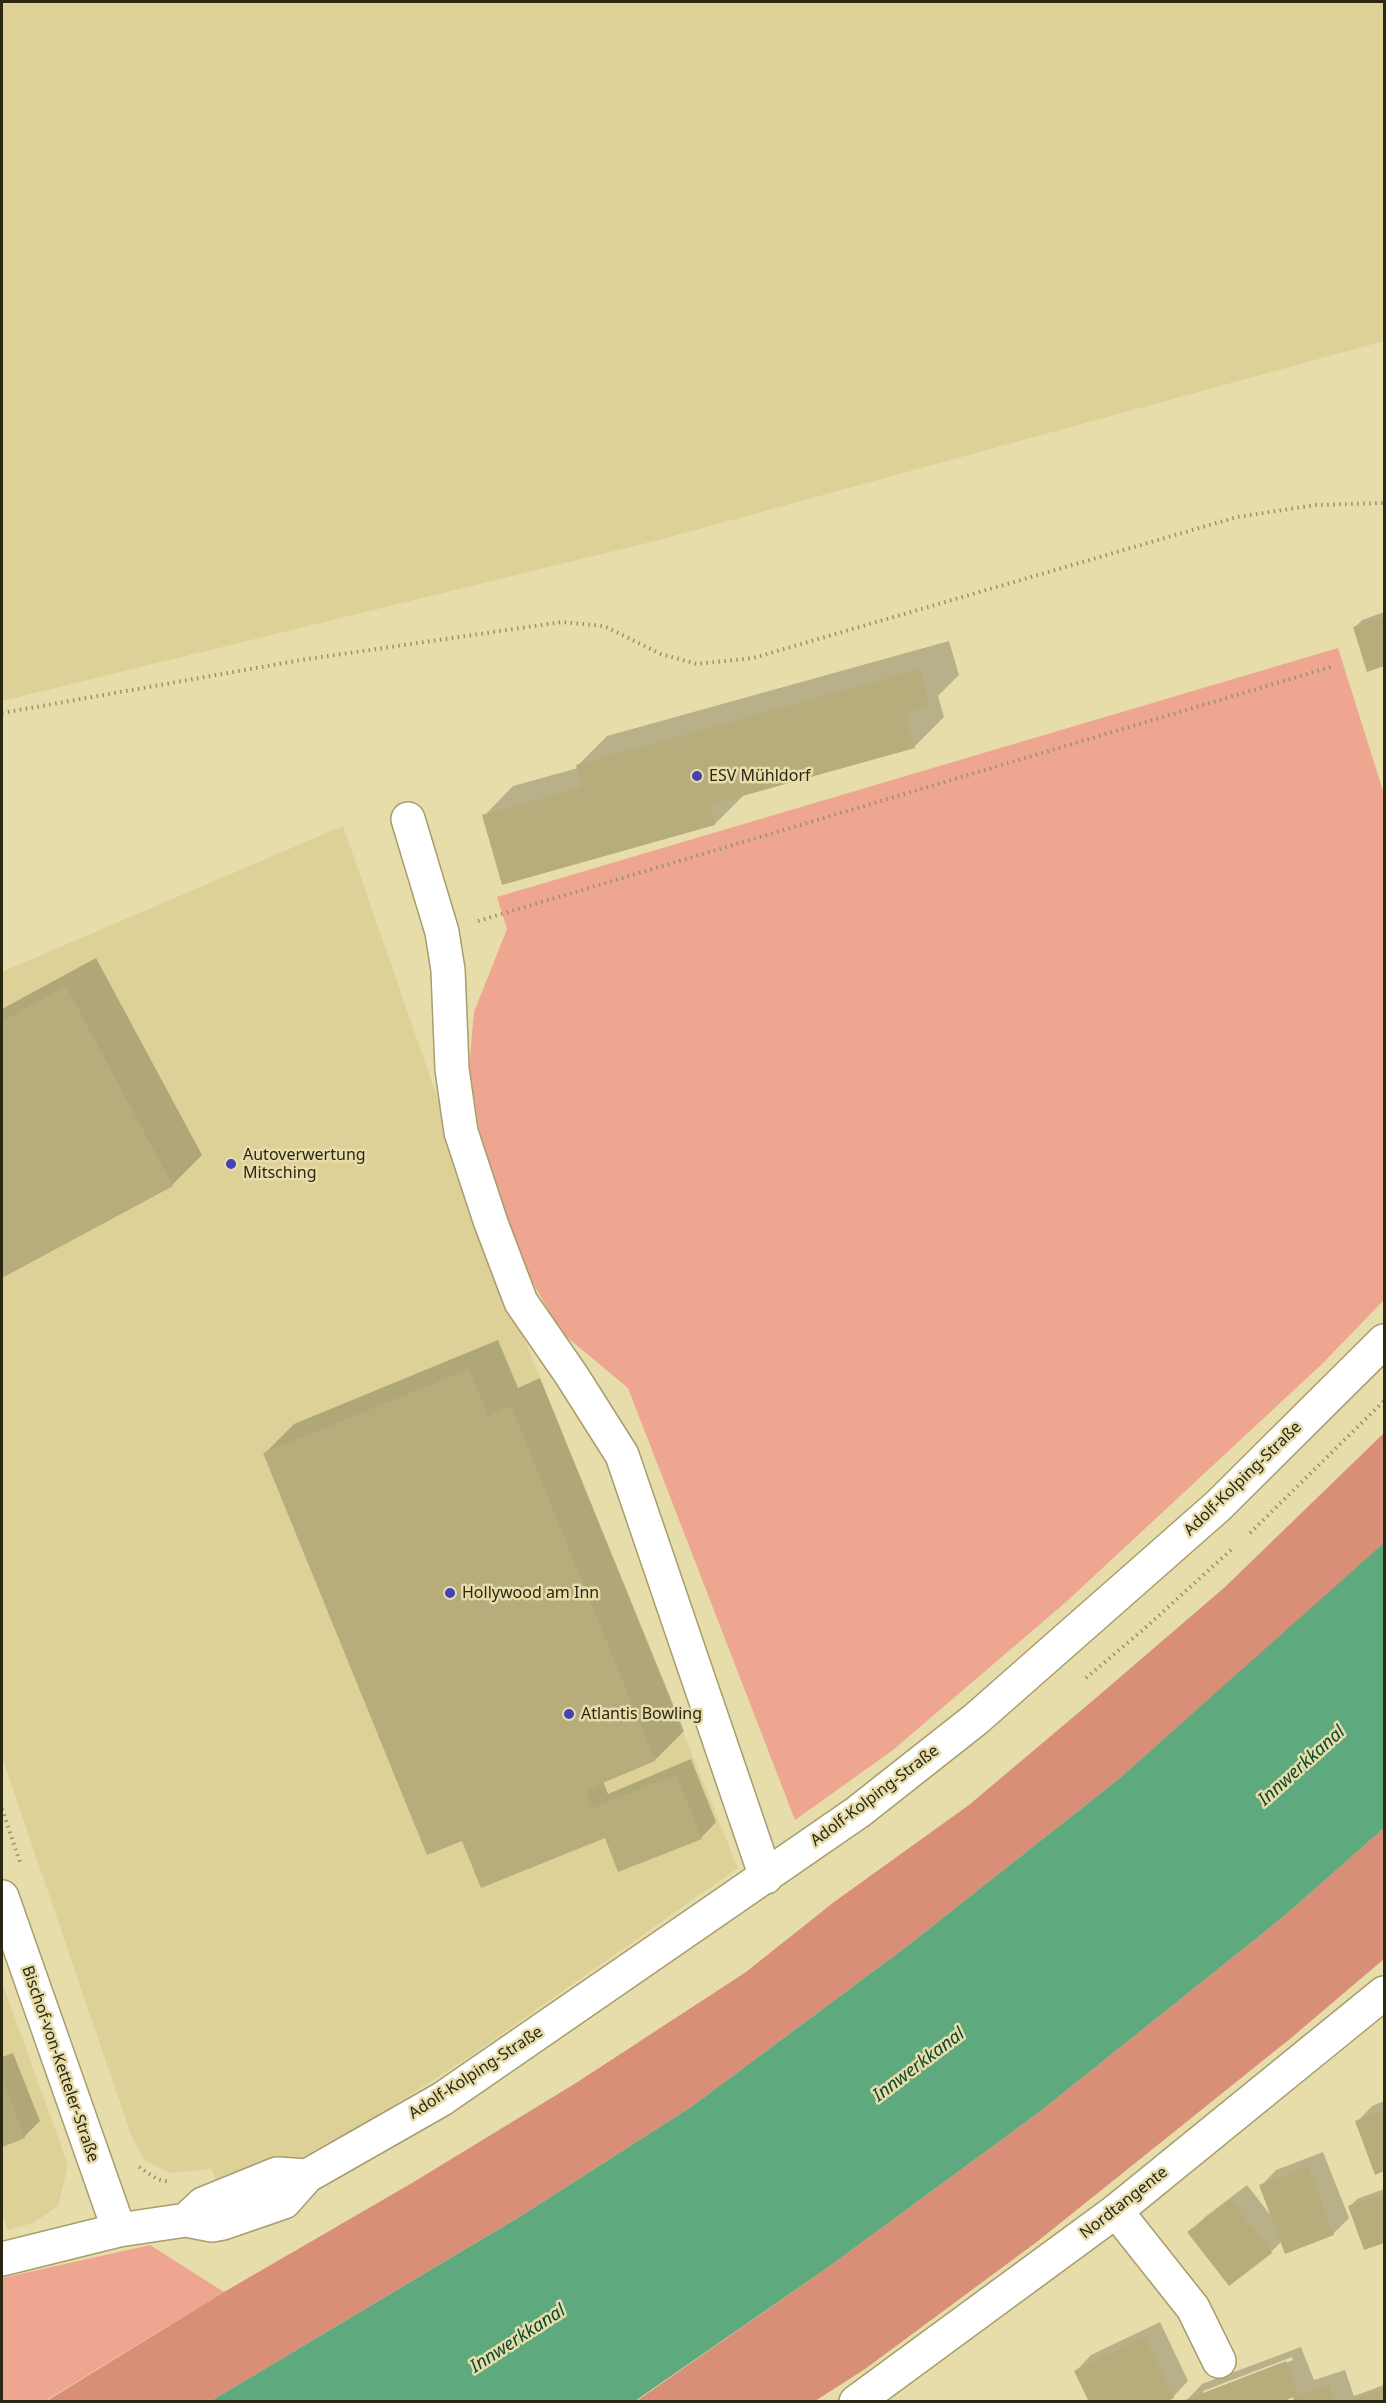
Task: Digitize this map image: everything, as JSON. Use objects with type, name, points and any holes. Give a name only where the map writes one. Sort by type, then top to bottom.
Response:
[{"type":"street","points":[[408,819],[442,932],[448,970],[452,1069],[461,1132],[491,1223],[521,1302],[622,1455],[766,1876]]},
{"type":"street","name":"Adolf-Kolping-Straße","points":[[2,2259],[119,2230],[186,2220],[212,2225],[284,2202],[307,2176],[442,2099],[858,1812],[976,1719],[1218,1506],[1384,1341]]},
{"type":"street","name":"Bischof-von-Ketteler-Straße","points":[[13,1886],[119,2230]]},
{"type":"street","name":"Nordtangente","points":[[856,2402],[1116,2211],[1384,1994]]},
{"type":"street","points":[[186,2220],[203,2204],[277,2174],[307,2176]]},
{"type":"street","points":[[1116,2211],[1192,2308],[1219,2361]]},
{"type":"path","points":[[2,713],[301,660],[562,622],[604,626],[661,654],[697,664],[753,658],[1237,517],[1316,505],[1384,503]]},
{"type":"path","points":[[442,932],[1334,666]]},
{"type":"path","points":[[2,1809],[13,1886]]},
{"type":"path","points":[[135,2164],[157,2179],[170,2183],[204,2176],[214,2199]]},
{"type":"shaded area","points":[[2,2],[1384,2],[1384,341],[659,540],[2,701]]},
{"type":"shaded area","points":[[1338,648],[1384,794],[1384,1300],[1321,1365],[1066,1602],[893,1750],[795,1820],[628,1388],[562,1333],[517,1256],[479,1129],[469,1067],[474,1012],[507,929],[497,897]]},
{"type":"shaded area","points":[[343,826],[501,1281],[738,1868],[466,2059],[363,2125],[279,2169],[220,2188],[211,2169],[170,2173],[145,2161],[131,2135],[2,1757],[2,972]]},
{"type":"shaded area","points":[[1384,1433],[1384,1543],[1372,1556],[1120,1778],[906,1947],[691,2107],[521,2216],[211,2401],[45,2402],[224,2292],[412,2183],[576,2083],[746,1972],[834,1902],[969,1805],[1097,1697],[1225,1587]]},
{"type":"shaded area","points":[[1384,1828],[1384,1959],[1291,2038],[1038,2241],[865,2369],[815,2401],[635,2402],[827,2268],[1038,2113],[1283,1917]]},
{"type":"shaded area","points":[[2,1982],[68,2165],[58,2206],[33,2223],[7,2230],[2,2209]]},
{"type":"shaded area","points":[[150,2245],[224,2292],[45,2401],[2,2401],[2,2278]]},
{"type":"water","name":"Innwerkkanal","points":[[1384,1543],[1384,1828],[1283,1917],[1038,2113],[827,2268],[635,2401],[211,2401],[521,2216],[691,2107],[906,1947],[1120,1778]]},
{"type":"building","points":[[1384,616],[1384,666],[1367,672],[1353,627]]},
{"type":"building","name":"ESV Mühldorf","points":[[920,669],[930,706],[906,713],[915,748],[710,805],[715,825],[502,885],[482,815],[582,787],[576,765]]},
{"type":"building","points":[[66,986],[173,1186],[2,1278],[2,1021]]},
{"type":"building","points":[[469,1369],[488,1416],[511,1406],[655,1761],[586,1790],[593,1808],[676,1774],[702,1839],[618,1872],[605,1838],[481,1888],[462,1841],[427,1855],[263,1453]]},
{"type":"building","points":[[2,2078],[25,2138],[2,2147]]},
{"type":"building","points":[[1384,2110],[1384,2171],[1375,2175],[1355,2121]]},
{"type":"building","points":[[1308,2166],[1334,2235],[1285,2254],[1259,2185]]},
{"type":"building","points":[[1384,2193],[1384,2243],[1364,2250],[1348,2206]]},
{"type":"building","points":[[1231,2199],[1272,2253],[1229,2286],[1187,2232]]},
{"type":"building","points":[[1144,2337],[1174,2398],[1166,2402],[1089,2402],[1074,2371]]},
{"type":"building","points":[[1286,2361],[1299,2395],[1329,2384],[1335,2402],[1294,2402],[1293,2397],[1282,2402],[1186,2402],[1185,2400]]},
{"type":"building","points":[[1384,2389],[1384,2402],[1349,2402],[1349,2401]]},
{"type":"place","name":"ESV Mühldorf","points":[[697,776]]},
{"type":"place","name":"Autoverwertung Mitsching","points":[[231,1164]]},
{"type":"place","name":"Hollywood am Inn","points":[[450,1593]]},
{"type":"place","name":"Atlantis Bowling","points":[[569,1714]]}]
